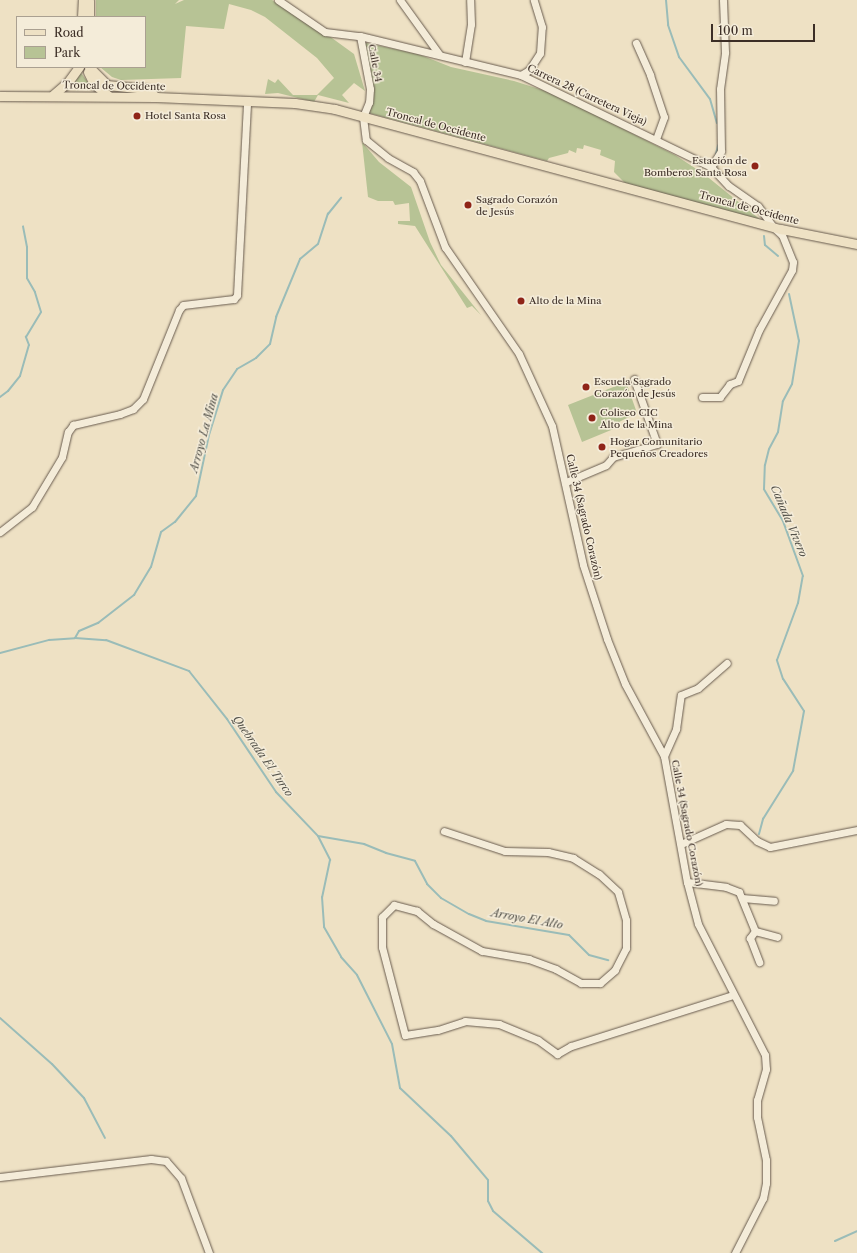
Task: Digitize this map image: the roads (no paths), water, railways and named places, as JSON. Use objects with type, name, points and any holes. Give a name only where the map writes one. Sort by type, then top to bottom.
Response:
[{"type":"main road","points":[[82,16],[83,0]]},
{"type":"main road","points":[[89,0],[89,16]]},
{"type":"main road","points":[[53,96],[68,82],[78,68]]},
{"type":"main road","points":[[87,68],[94,84],[109,96]]},
{"type":"main road","points":[[88,68],[107,85],[147,89],[156,97]]},
{"type":"main road","name":"Troncal de Occidente","points":[[0,96],[156,97],[295,103],[336,109],[773,227],[857,244]]},
{"type":"street","name":"Carrera 28 (Carretera Vieja)","points":[[278,0],[325,32],[360,36],[521,75],[711,166],[729,186],[758,206],[773,227],[782,235],[787,244],[792,270],[759,330],[738,381],[730,384],[720,397],[702,397]]},
{"type":"street","points":[[400,0],[439,54]]},
{"type":"street","points":[[466,62],[471,24],[470,0]]},
{"type":"street","points":[[521,75],[529,70],[540,54],[542,27],[534,0]]},
{"type":"street","points":[[711,166],[721,151],[720,89],[725,52],[723,0]]},
{"type":"street","name":"Calle 34","points":[[360,36],[370,89],[369,102],[363,117]]},
{"type":"street","points":[[636,42],[650,75],[664,116],[656,139]]},
{"type":"street","points":[[0,532],[32,507],[62,457],[68,432],[73,425],[120,414],[133,409],[143,398],[178,310],[183,305],[234,299],[237,295],[247,101]]},
{"type":"street","name":"Calle 34 (Sagrado Corazón)","points":[[363,117],[366,140],[388,158],[413,172],[420,181],[445,247],[453,262],[502,326],[527,366],[552,426],[566,482],[583,565],[607,639],[625,684],[664,756],[687,882],[698,924],[765,1056],[766,1069],[757,1100],[757,1111],[766,1160],[763,1198],[735,1253]]},
{"type":"street","points":[[566,482],[606,466],[613,457],[657,444],[634,379]]},
{"type":"street","points":[[664,756],[676,728],[681,695],[698,688],[727,663]]},
{"type":"street","points":[[681,844],[726,824],[740,825],[757,841],[770,847],[857,830]]},
{"type":"street","points":[[444,830],[505,852],[548,852],[573,858],[599,874],[618,892],[626,920],[626,948],[615,970],[600,983],[581,983],[556,969],[529,959],[482,951],[433,924],[417,911],[394,905],[382,917],[382,947],[405,1035],[438,1030],[465,1021],[498,1024],[538,1040],[557,1054],[571,1046],[733,995]]},
{"type":"street","points":[[687,882],[726,887],[739,892],[754,931],[750,938],[759,962]]},
{"type":"street","points":[[742,898],[774,901]]},
{"type":"street","points":[[754,931],[777,937]]},
{"type":"street","points":[[0,1177],[151,1159],[166,1161],[181,1178],[209,1253]]},
{"type":"waterway","points":[[666,0],[668,25],[679,57],[710,99],[717,123]]},
{"type":"waterway","points":[[716,154],[718,145]]},
{"type":"waterway","name":"Arroyo La Mina","points":[[75,638],[79,631],[98,623],[134,595],[151,567],[161,532],[175,522],[196,496],[209,435],[223,390],[237,369],[256,358],[270,344],[276,317],[300,259],[318,244],[328,214],[341,198]]},
{"type":"waterway","points":[[0,397],[8,391],[20,376],[29,345],[26,337],[41,312],[35,292],[27,278],[27,247],[23,226]]},
{"type":"waterway","points":[[764,236],[765,245],[778,256]]},
{"type":"waterway","name":"Cañada Vivero","points":[[759,834],[763,819],[793,771],[804,711],[783,679],[777,660],[798,603],[803,576],[783,521],[764,489],[765,465],[769,449],[778,432],[783,401],[792,384],[799,341],[789,294]]},
{"type":"waterway","name":"Quebrada El Turco","points":[[0,653],[49,640],[75,638],[106,640],[189,671],[227,719],[276,792],[318,836],[330,860],[322,897],[324,927],[341,957],[357,975],[392,1044],[400,1088],[451,1136],[488,1180],[488,1201],[493,1211],[542,1253]]},
{"type":"waterway","name":"Arroyo El Alto","points":[[318,836],[364,844],[386,853],[415,861],[427,884],[441,898],[469,914],[486,921],[569,935],[589,955],[608,960]]},
{"type":"waterway","points":[[0,1018],[52,1064],[84,1098],[105,1138]]},
{"type":"waterway","points":[[835,1241],[857,1231]]},
{"type":"place","name":"Hotel Santa Rosa","points":[[137,116]]},
{"type":"place","name":"Estación de Bomberos Santa Rosa","points":[[755,166]]},
{"type":"place","name":"Sagrado Corazón de Jesús","points":[[468,205]]},
{"type":"place","name":"Alto de la Mina","points":[[521,301]]},
{"type":"place","name":"Escuela Sagrado Corazón de Jesús","points":[[586,387]]},
{"type":"place","name":"Coliseo CIC Alto de la Mina","points":[[592,418]]},
{"type":"place","name":"Hogar Comunitario Pequeños Creadores","points":[[602,447]]}]
